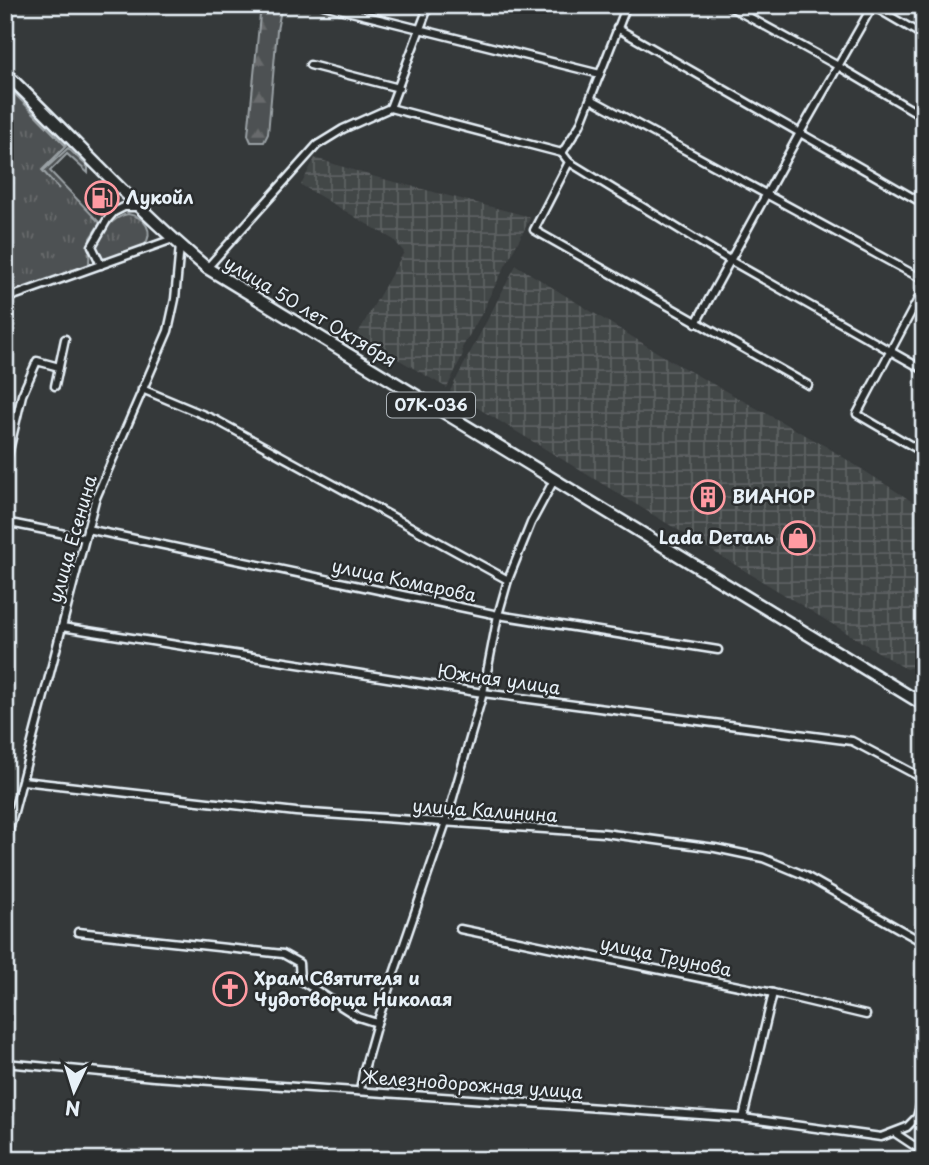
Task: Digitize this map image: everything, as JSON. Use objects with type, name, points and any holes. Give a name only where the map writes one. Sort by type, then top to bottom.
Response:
[{"type":"main road","name":"улица 50 лет Октября","points":[[5,73],[139,207],[207,268],[924,705]]},
{"type":"street","points":[[323,5],[600,74]]},
{"type":"street","points":[[390,108],[400,88],[429,5]]},
{"type":"street","points":[[562,153],[580,125],[626,5]]},
{"type":"street","points":[[727,5],[924,117]]},
{"type":"street","points":[[696,323],[800,131],[872,6],[924,36]]},
{"type":"street","points":[[617,28],[924,204]]},
{"type":"street","points":[[310,65],[400,88]]},
{"type":"street","points":[[591,99],[924,280]]},
{"type":"street","points":[[207,268],[317,145],[343,129],[390,108],[562,153],[569,162],[731,261],[924,370]]},
{"type":"street","points":[[569,162],[534,230],[808,385]]},
{"type":"street","points":[[101,265],[92,246],[107,220],[119,209],[139,207]]},
{"type":"street","points":[[5,299],[176,242]]},
{"type":"street","name":"улица Есенина","points":[[5,846],[95,500],[168,331],[175,299],[176,242]]},
{"type":"street","points":[[924,288],[857,414],[924,453]]},
{"type":"street","points":[[55,386],[65,339]]},
{"type":"street","points":[[5,468],[22,395],[37,360],[59,367]]},
{"type":"street","points":[[142,389],[216,420],[508,580]]},
{"type":"street","points":[[360,1091],[377,1023],[446,822],[483,693],[498,615],[508,580],[531,523],[554,480]]},
{"type":"street","points":[[5,522],[85,538]]},
{"type":"street","name":"улица Комарова","points":[[87,529],[498,615],[718,650]]},
{"type":"street","name":"Южная улица","points":[[62,627],[483,693],[852,741],[924,779]]},
{"type":"street","name":"улица Калинина","points":[[23,781],[296,812],[604,833],[715,848],[763,858],[803,876],[924,943]]},
{"type":"street","name":"улица Трунова","points":[[460,929],[774,993],[866,1015]]},
{"type":"street","points":[[78,932],[284,954],[299,963],[300,980],[358,1017],[377,1023]]},
{"type":"street","points":[[743,1118],[774,993]]},
{"type":"street","name":"Железнодорожная улица","points":[[5,1062],[154,1077],[743,1118],[881,1137],[895,1133]]},
{"type":"street","points":[[922,1160],[919,1149],[895,1133],[907,1127],[917,1117],[924,1091]]},
{"type":"shaded area","points":[[315,158],[372,176],[531,217],[462,348],[463,354],[447,388],[357,335],[404,252],[394,240],[301,185]]},
{"type":"shaded area","points":[[516,265],[673,362],[827,447],[924,509],[924,651],[918,666],[906,669],[450,391]]},
{"type":"green space","points":[[261,5],[282,5],[277,30],[268,134],[264,142],[251,142],[248,135]]},
{"type":"green space","points":[[5,84],[66,146],[42,170],[59,189],[43,171],[68,148],[88,167],[88,173],[67,154],[50,171],[100,223],[90,238],[89,265],[5,295]]},
{"type":"green space","points":[[128,214],[143,221],[148,230],[149,235],[144,246],[109,259],[102,258],[95,248],[99,237],[112,222]]},
{"type":"railway","points":[[5,1155],[14,1160]]},
{"type":"place","name":"Лукойл","points":[[102,198]]},
{"type":"place","name":"ВИАНОР","points":[[708,497]]},
{"type":"place","name":"Lada Dеталь","points":[[798,538]]},
{"type":"place","name":"Храм Святителя и Чудотворца Николая","points":[[230,989]]}]
